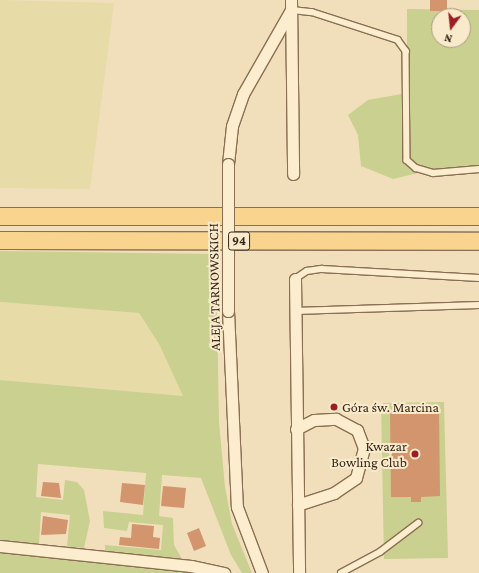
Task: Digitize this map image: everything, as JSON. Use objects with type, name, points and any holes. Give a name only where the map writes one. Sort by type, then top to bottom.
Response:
[{"type":"main road","name":"94","points":[[0,216],[479,216]]},
{"type":"main road","name":"94","points":[[0,240],[479,241]]},
{"type":"street","points":[[282,0],[292,5],[293,174]]},
{"type":"street","name":"ALEJA TARNOWSKICH","points":[[262,573],[236,507],[228,311],[228,164],[232,126],[242,94],[292,5]]},
{"type":"street","points":[[295,279],[299,573]]},
{"type":"street","points":[[296,429],[314,420],[336,419],[358,430],[364,448],[356,478],[334,493],[298,505]]},
{"type":"street","points":[[0,546],[191,566],[224,573]]},
{"type":"lane","points":[[292,5],[398,40],[406,51],[407,160],[416,168],[433,173],[479,170]]},
{"type":"lane","points":[[295,279],[307,271],[322,269],[479,278]]},
{"type":"lane","points":[[295,311],[479,305]]},
{"type":"lane","points":[[341,573],[380,552],[418,523]]},
{"type":"shaded area","points":[[0,0],[114,3],[90,189],[0,188]]},
{"type":"shaded area","points":[[0,302],[139,313],[159,344],[183,396],[0,380]]},
{"type":"green space","points":[[407,9],[431,9],[431,48],[471,48],[471,10],[479,10],[479,170],[422,172],[393,179],[361,166],[358,135],[348,115],[368,100],[407,93]]},
{"type":"green space","points":[[0,251],[216,254],[219,422],[225,487],[232,524],[252,573],[242,573],[231,555],[201,478],[162,475],[159,516],[173,518],[174,545],[182,559],[105,552],[105,545],[161,550],[163,525],[129,522],[127,531],[104,528],[103,511],[143,515],[146,473],[38,464],[36,497],[63,500],[65,480],[77,482],[84,490],[90,521],[84,548],[67,547],[70,515],[41,512],[39,544],[0,540],[0,380],[183,396],[159,344],[139,313],[0,302]]},
{"type":"green space","points":[[444,402],[448,558],[384,559],[381,403]]},
{"type":"green space","points":[[0,550],[209,573],[0,573]]},
{"type":"building","points":[[430,0],[447,0],[447,8],[431,8],[430,11]]},
{"type":"building","name":"Kwazar Bowling Club","points":[[439,410],[440,496],[421,497],[421,502],[411,502],[411,497],[391,497],[390,411]]},
{"type":"building","points":[[43,482],[59,483],[61,498],[41,496]]},
{"type":"building","points":[[122,483],[145,485],[143,505],[120,502]]},
{"type":"building","points":[[163,486],[186,488],[184,508],[161,506]]},
{"type":"building","points":[[43,516],[68,520],[66,534],[41,535]]},
{"type":"building","points":[[132,524],[154,526],[153,537],[160,538],[159,549],[119,545],[120,537],[131,538]]},
{"type":"building","points":[[199,528],[206,546],[194,551],[187,533]]},
{"type":"place","name":"Góra św. Marcina","points":[[334,407]]},
{"type":"place","name":"Kwazar Bowling Club","points":[[415,454]]}]
